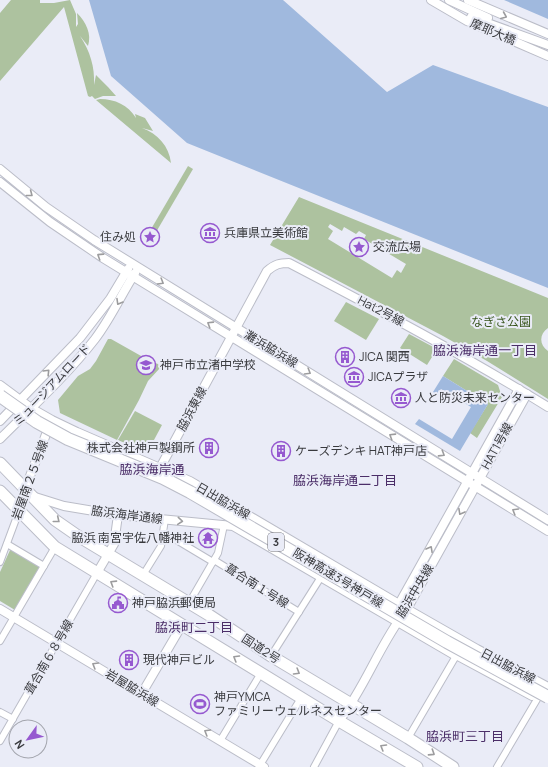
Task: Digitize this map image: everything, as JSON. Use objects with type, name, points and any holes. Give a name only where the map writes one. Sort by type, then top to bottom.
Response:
[{"type":"highway","name":"阪神高速3号神戸線","points":[[0,396],[37,422],[68,439],[163,478],[190,492],[447,642],[544,696]]},
{"type":"highway","name":"阪神高速3号神戸線","points":[[0,405],[34,428],[60,442],[161,486],[187,499],[428,640],[548,705]]},
{"type":"highway","name":"国道2号","points":[[0,463],[55,520],[78,536],[453,767]]},
{"type":"highway","name":"国道2号","points":[[0,491],[55,547],[301,698],[417,767]]},
{"type":"street","name":"摩耶大橋","points":[[431,0],[437,2],[467,21],[548,56]]},
{"type":"street","points":[[449,0],[548,44]]},
{"type":"street","points":[[468,0],[548,34]]},
{"type":"street","points":[[437,2],[472,18],[548,44]]},
{"type":"street","name":"灘浜脇浜線","points":[[0,169],[52,211],[134,266],[548,520]]},
{"type":"street","name":"灘浜脇浜線","points":[[0,182],[50,222],[129,274],[548,531]]},
{"type":"street","name":"Hat2号線","points":[[236,328],[267,270],[274,265],[281,263],[289,264],[429,337],[548,407]]},
{"type":"street","name":"ミュージアムロード","points":[[0,421],[67,352],[89,326],[134,266]]},
{"type":"street","name":"ミュージアムロード","points":[[0,439],[80,357],[96,338],[112,314],[129,274]]},
{"type":"street","name":"脇浜東線","points":[[160,468],[236,328]]},
{"type":"street","name":"日出脇浜線","points":[[0,385],[31,408],[52,420],[190,481],[399,604]]},
{"type":"street","name":"HAT1号線","points":[[476,475],[519,389]]},
{"type":"street","name":"HAT1号線","points":[[476,475],[527,394]]},
{"type":"street","name":"岩屋南２５号線","points":[[0,562],[19,511],[28,492],[52,420]]},
{"type":"street","name":"脇浜中央線","points":[[396,622],[399,604],[476,475]]},
{"type":"street","name":"脇浜中央線","points":[[396,622],[407,609],[471,484]]},
{"type":"street","name":"脇浜海岸通線","points":[[28,492],[64,506],[118,515],[233,526],[456,656]]},
{"type":"street","points":[[97,573],[114,544],[118,515]]},
{"type":"street","points":[[143,575],[161,546],[165,519]]},
{"type":"street","points":[[189,603],[218,553],[224,524]]},
{"type":"street","name":"葺合南１号線","points":[[163,532],[299,612]]},
{"type":"street","points":[[7,544],[44,566]]},
{"type":"street","points":[[0,641],[55,547]]},
{"type":"street","name":"葺合南６８号線","points":[[13,719],[97,573]]},
{"type":"street","points":[[271,656],[321,577]]},
{"type":"street","name":"岩屋脇浜線","points":[[0,609],[262,766]]},
{"type":"street","name":"日出脇浜線","points":[[407,609],[548,687]]},
{"type":"street","points":[[314,767],[339,721],[352,705],[396,622]]},
{"type":"street","points":[[142,693],[182,625]]},
{"type":"street","points":[[408,738],[456,656],[463,655],[544,696],[548,701]]},
{"type":"street","points":[[220,741],[261,673]]},
{"type":"street","points":[[497,767],[544,696]]},
{"type":"street","points":[[262,766],[301,698]]},
{"type":"street","points":[[0,712],[13,719]]},
{"type":"street","name":"葺合南６８号線","points":[[1,737],[8,726]]},
{"type":"green space","points":[[11,0],[40,0],[40,3],[54,3],[70,0],[76,14],[76,27],[78,24],[77,13],[83,20],[89,33],[88,46],[80,36],[87,47],[91,59],[94,72],[94,85],[96,75],[116,96],[103,96],[95,99],[92,96],[88,96],[64,7],[0,81],[0,13]]},
{"type":"green space","points":[[96,100],[111,100],[121,104],[133,113],[136,118],[135,114],[145,118],[153,131],[142,128],[162,141],[168,151],[171,163]]},
{"type":"green space","points":[[188,166],[193,169],[152,239],[147,236]]},
{"type":"green space","name":"なぎさ公園","points":[[299,197],[548,298],[548,328],[543,333],[541,340],[543,346],[548,351],[548,399],[487,361],[443,336],[270,245]],"holes":[[[330,224],[342,231],[344,227],[356,234],[359,231],[366,235],[364,239],[406,264],[401,273],[397,270],[392,278],[328,239],[333,231],[328,227]]]},
{"type":"green space","points":[[346,302],[379,319],[366,340],[334,321]]},
{"type":"green space","points":[[409,334],[437,349],[427,365],[400,348]]},
{"type":"green space","points":[[108,339],[111,339],[158,364],[160,368],[148,381],[117,440],[60,413],[58,400],[78,376],[90,369]]},
{"type":"green space","points":[[454,359],[498,385],[502,397],[477,438],[470,433],[488,404],[443,376]]},
{"type":"green space","points":[[135,411],[162,425],[147,453],[118,440]]},
{"type":"green space","points":[[11,548],[41,567],[15,610],[0,601],[0,572]]},
{"type":"water","points":[[89,0],[283,0],[387,92],[433,65],[548,107],[548,288],[187,143],[111,76]]},
{"type":"water","points":[[504,0],[548,0],[548,19]]},
{"type":"water","points":[[443,376],[488,404],[460,451],[415,424],[419,419],[452,439],[471,407],[441,389],[437,394],[433,392]]},
{"type":"place","name":"兵庫県立美術館","points":[[210,233]]},
{"type":"place","name":"住み処","points":[[150,237]]},
{"type":"place","name":"交流広場","points":[[359,247]]},
{"type":"place","name":"JICA 関西","points":[[345,357]]},
{"type":"place","name":"神戸市立渚中学校","points":[[146,365]]},
{"type":"place","name":"JICAプラザ","points":[[354,377]]},
{"type":"place","name":"人と防災未来センター","points":[[401,398]]},
{"type":"place","name":"株式会社神戸製鋼所","points":[[209,448]]},
{"type":"place","name":"ケーズデンキ HAT神戸店","points":[[281,451]]},
{"type":"place","name":"脇浜 南宮宇佐八幡神社","points":[[208,538]]},
{"type":"place","name":"神戸脇浜郵便局","points":[[118,603]]},
{"type":"place","name":"現代神戸ビル","points":[[129,660]]},
{"type":"place","name":"神戸YMCA ファミリーウェルネスセンター","points":[[200,704]]},
{"type":"district","name":"脇浜海岸通一丁目","points":[[485,350]]},
{"type":"district","name":"脇浜海岸通","points":[[152,469]]},
{"type":"district","name":"脇浜海岸通二丁目","points":[[345,480]]},
{"type":"district","name":"脇浜町二丁目","points":[[194,627]]},
{"type":"district","name":"脇浜町三丁目","points":[[465,736]]}]
